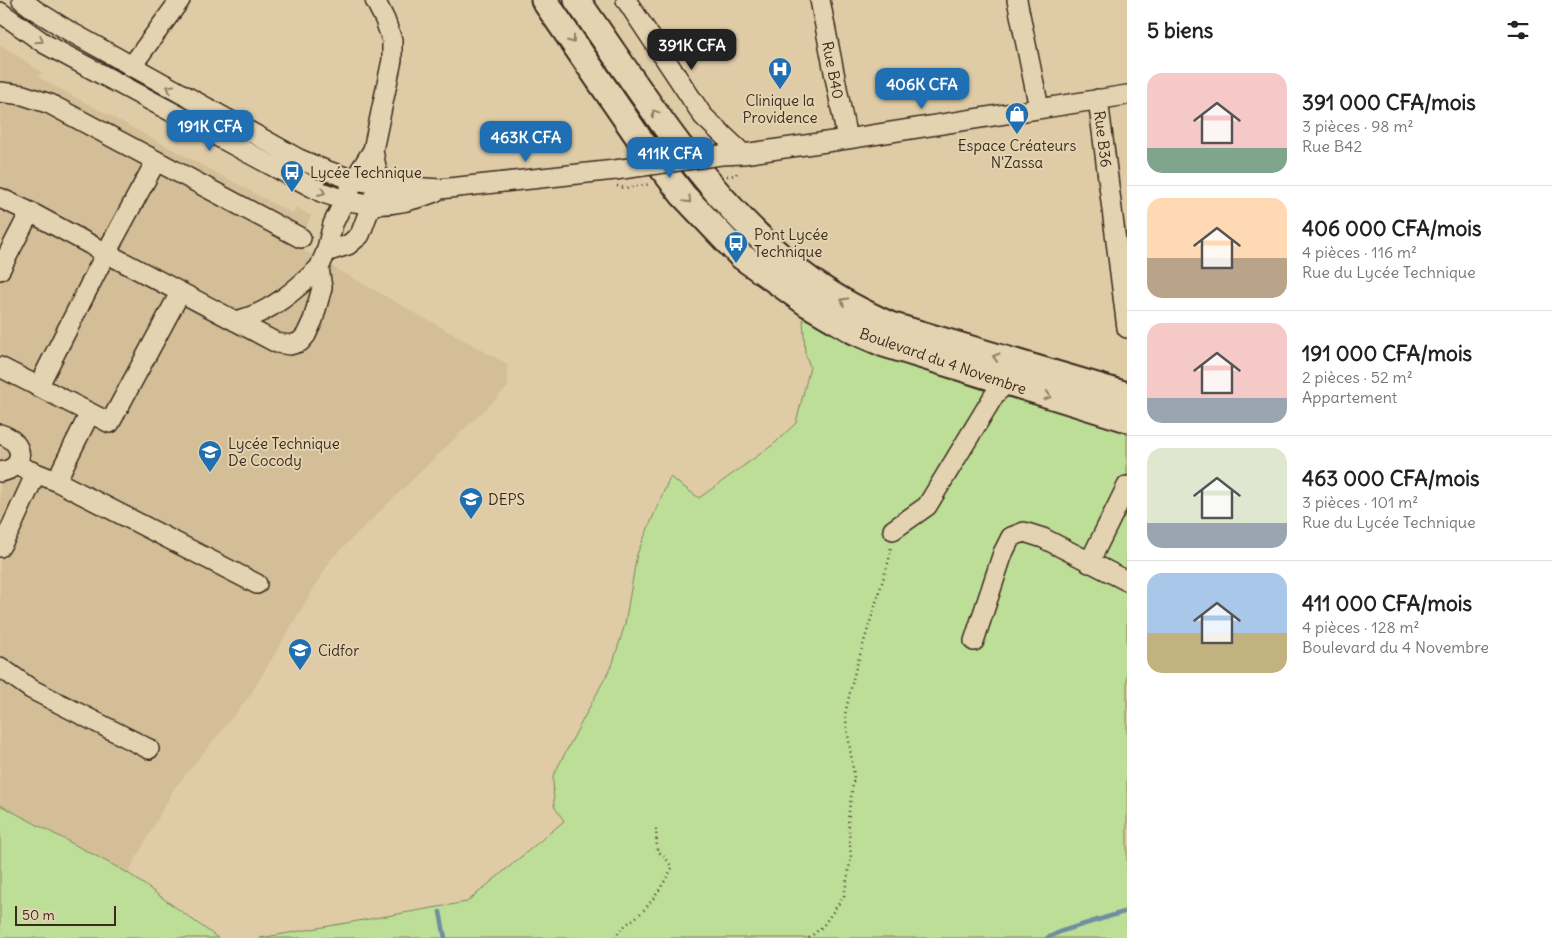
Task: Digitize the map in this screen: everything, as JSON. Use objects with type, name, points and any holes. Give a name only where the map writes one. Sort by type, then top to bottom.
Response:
[{"type":"main road","name":"Boulevard du 4 Novembre","points":[[544,0],[641,142],[683,195],[741,256],[808,304],[854,331],[884,344],[1127,419]]},
{"type":"main road","name":"Boulevard du 4 Novembre","points":[[577,0],[664,126],[706,181],[748,227],[789,264],[820,287],[890,325],[1127,395]]},
{"type":"main road","points":[[581,0],[599,31]]},
{"type":"street","points":[[22,0],[69,31],[131,67],[299,158],[325,170],[354,180],[440,190],[615,170],[721,155],[743,154],[1127,95]]},
{"type":"street","points":[[131,67],[180,0]]},
{"type":"street","points":[[0,198],[30,212],[277,343],[290,345],[300,342],[306,335],[313,320],[322,288],[322,260],[333,224],[354,180],[372,150],[392,60],[392,40],[385,20],[374,0]]},
{"type":"street","points":[[626,0],[703,116],[743,154]]},
{"type":"street","name":"Rue B40","points":[[820,0],[847,139]]},
{"type":"street","points":[[1017,0],[1039,108]]},
{"type":"street","points":[[0,12],[45,44],[321,192],[344,201],[372,205],[415,200],[440,190]]},
{"type":"street","points":[[0,92],[23,95],[50,104],[300,238]]},
{"type":"street","name":"Rue B36","points":[[1098,99],[1127,328]]},
{"type":"street","points":[[235,321],[262,312],[284,299],[322,260],[348,245],[360,235],[378,184],[372,150]]},
{"type":"street","points":[[38,387],[106,253],[156,161]]},
{"type":"street","points":[[0,270],[30,212]]},
{"type":"street","points":[[0,367],[110,423],[180,293]]},
{"type":"street","points":[[893,530],[927,506],[995,394],[1007,383]]},
{"type":"street","points":[[56,481],[90,413]]},
{"type":"street","points":[[0,434],[13,439],[19,448],[20,456],[8,469]]},
{"type":"street","points":[[8,469],[36,473],[56,481],[257,584]]},
{"type":"street","points":[[0,547],[5,527],[36,473]]},
{"type":"street","points":[[1089,563],[1127,486]]},
{"type":"street","points":[[974,641],[1003,553],[1011,538],[1024,532],[1043,538],[1127,581]]},
{"type":"street","points":[[0,668],[31,689],[149,749]]},
{"type":"path","points":[[809,938],[823,926],[844,896],[851,858],[848,819],[854,776],[846,714],[855,671],[889,560],[893,530]]},
{"type":"path","points":[[615,938],[618,932],[643,911],[659,890],[672,868],[657,850],[656,827]]},
{"type":"shaded area","name":"Lycée Technique De Cocody","points":[[0,44],[42,72],[38,77],[293,214],[296,207],[311,216],[297,247],[507,364],[508,387],[332,558],[249,697],[174,789],[128,873],[0,805]]},
{"type":"green space","points":[[803,318],[879,353],[977,388],[1127,432],[1127,938],[260,938],[467,902],[564,821],[554,806],[553,776],[613,663],[625,624],[637,554],[670,477],[699,498],[774,444],[796,423],[810,367],[805,353]]},
{"type":"green space","points":[[0,805],[128,873],[218,938],[2,938],[0,935]]},
{"type":"waterway","points":[[1047,938],[1062,931],[1127,911]]},
{"type":"waterway","points":[[440,912],[445,938]]},
{"type":"place","name":"Clinique la Providence","points":[[780,90]]},
{"type":"place","name":"Espace Créateurs N'Zassa","points":[[1017,135]]},
{"type":"place","name":"Lycée Technique","points":[[292,193]]},
{"type":"place","name":"Pont Lycée Technique","points":[[736,264]]},
{"type":"place","name":"Lycée Technique De Cocody","points":[[210,473]]},
{"type":"place","name":"DEPS","points":[[471,520]]},
{"type":"place","name":"Cidfor","points":[[300,671]]}]
